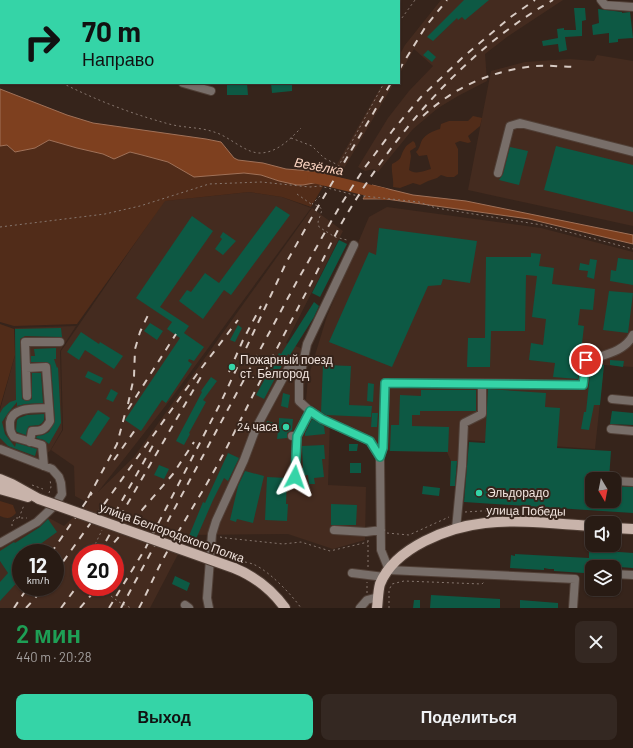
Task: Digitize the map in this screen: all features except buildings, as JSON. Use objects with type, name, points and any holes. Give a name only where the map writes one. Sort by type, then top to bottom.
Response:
[{"type":"main road","name":"улица Белгородского Полка","points":[[0,479],[39,499]]},
{"type":"main road","name":"улица Белгородского Полка","points":[[0,489],[39,499],[235,564],[265,587],[285,608]]},
{"type":"main road","name":"улица Победы","points":[[387,573],[416,545],[439,535],[471,525],[519,522],[585,526]]},
{"type":"main road","points":[[621,528],[633,529]]},
{"type":"main road","points":[[378,603],[380,584],[387,573]]},
{"type":"street","points":[[603,2],[633,7]]},
{"type":"street","points":[[186,84],[211,91]]},
{"type":"street","points":[[498,173],[510,126],[520,123],[633,152]]},
{"type":"street","points":[[354,245],[307,344],[299,382],[299,401],[322,419],[370,441],[380,457]]},
{"type":"street","points":[[387,573],[381,550],[380,457],[383,448],[385,383],[583,385],[586,360],[618,350],[632,338],[633,335]]},
{"type":"street","points":[[27,396],[25,342],[60,342]]},
{"type":"street","points":[[209,608],[207,598],[212,534],[216,521],[244,460],[256,428],[290,365],[302,368]]},
{"type":"street","points":[[26,368],[46,367],[50,421],[46,428],[41,431],[32,431],[30,442]]},
{"type":"street","points":[[456,529],[464,423],[482,414],[482,383]]},
{"type":"street","points":[[612,399],[633,401]]},
{"type":"street","points":[[44,466],[42,445],[14,438],[10,430],[11,418],[22,410],[49,408]]},
{"type":"street","points":[[295,477],[295,436],[310,411]]},
{"type":"street","points":[[611,429],[633,431]]},
{"type":"street","points":[[0,449],[52,468],[60,477],[62,483],[62,494],[54,506],[37,522],[0,543]]},
{"type":"street","points":[[621,481],[633,482]]},
{"type":"street","points":[[458,513],[471,525]]},
{"type":"street","points":[[334,530],[366,532],[381,530]]},
{"type":"street","points":[[352,573],[575,579],[573,608]]},
{"type":"street","points":[[621,574],[633,575]]},
{"type":"street","points":[[360,608],[367,600],[378,603]]},
{"type":"path","points":[[400,21],[415,0]]},
{"type":"path","points":[[64,84],[89,96],[140,116],[172,125],[213,131],[224,135],[244,148],[259,153],[271,151],[282,145],[301,128]]},
{"type":"path","points":[[291,137],[312,146],[324,158],[338,166],[383,84]]},
{"type":"path","points":[[0,227],[105,214],[140,206],[209,184],[261,182],[310,187],[320,186],[354,195],[419,202],[436,208],[542,225],[633,249]]},
{"type":"path","points":[[297,194],[312,204],[319,206],[322,210],[318,222],[319,228],[335,237],[350,241],[354,245]]},
{"type":"path","points":[[312,204],[320,196]]},
{"type":"path","points":[[19,518],[24,505]]},
{"type":"path","points":[[212,534],[226,538],[283,544],[301,542],[330,551],[368,542]]},
{"type":"path","points":[[235,564],[256,565],[292,596],[301,608]]},
{"type":"path","points":[[389,608],[389,590],[392,584],[404,581],[482,584],[486,580]]},
{"type":"path","points":[[111,596],[131,608]]},
{"type":"shaded area","points":[[441,0],[563,0],[507,37],[485,54],[487,81],[438,108],[413,129],[378,172],[374,169],[365,171],[358,167],[388,118],[409,91],[433,66],[414,49],[400,73],[400,54],[405,45]]},
{"type":"shaded area","points":[[597,55],[633,61],[633,226],[468,190],[491,71],[525,62],[570,59],[594,61]]},
{"type":"shaded area","points":[[382,84],[393,84],[343,170],[336,166]]},
{"type":"shaded area","points":[[0,89],[67,115],[93,123],[221,142],[234,158],[238,160],[329,175],[325,183],[319,182],[303,185],[279,181],[261,175],[244,173],[194,177],[168,162],[142,155],[130,152],[114,159],[103,154],[49,140],[35,148],[15,152],[7,145],[0,146]]},
{"type":"shaded area","points":[[473,116],[482,118],[480,126],[468,136],[471,142],[468,143],[460,141],[455,143],[458,149],[458,174],[454,177],[441,175],[420,185],[413,183],[400,188],[393,187],[392,164],[400,159],[406,146],[413,141],[416,147],[410,151],[411,156],[409,170],[414,172],[423,172],[431,169],[427,155],[419,156],[416,152],[422,140],[430,133],[440,129],[441,124],[449,121],[468,121]]},
{"type":"shaded area","points":[[49,140],[104,154],[110,158],[117,158],[130,152],[142,155],[168,162],[194,177],[244,173],[261,175],[279,181],[308,184],[319,182],[325,183],[311,207],[282,197],[249,192],[165,201],[77,324],[14,326],[0,322],[0,146],[7,145],[13,151],[19,151],[38,147],[42,143]]},
{"type":"shaded area","points":[[372,185],[413,195],[466,201],[633,235],[633,244],[529,219],[386,199],[363,199]]},
{"type":"shaded area","points":[[249,192],[282,197],[311,208],[170,400],[98,492],[134,457],[312,208],[343,231],[286,343],[310,351],[302,401],[316,410],[306,400],[308,378],[327,316],[369,217],[387,207],[541,228],[633,252],[633,367],[604,365],[595,449],[465,440],[459,461],[451,461],[447,452],[390,451],[368,438],[330,420],[328,485],[366,487],[365,540],[333,549],[288,534],[188,535],[150,608],[0,608],[0,546],[47,517],[64,526],[88,503],[75,496],[74,466],[51,450],[63,430],[61,351],[164,201]]},
{"type":"shaded area","points":[[0,324],[14,329],[15,355],[0,407]]},
{"type":"shaded area","points":[[76,326],[60,351],[62,430],[50,451],[38,459],[0,446],[0,410],[15,355],[15,328]]},
{"type":"shaded area","points":[[0,501],[13,505],[16,513],[9,518],[0,516]]},
{"type":"waterway","name":"Везёлка","points":[[313,177],[384,194]]},
{"type":"railway","points":[[400,68],[426,26],[447,0]]},
{"type":"railway","points":[[121,608],[296,283],[340,206],[363,170],[393,130],[421,97],[462,58],[512,16],[535,0]]},
{"type":"railway","points":[[139,608],[167,552],[227,447],[337,232],[367,182],[412,122],[463,67],[491,42],[521,20],[553,0]]},
{"type":"railway","points":[[423,116],[435,105],[461,88],[489,76],[519,68],[535,66],[578,67]]},
{"type":"railway","points":[[109,608],[145,549],[220,404],[286,263],[390,84]]},
{"type":"railway","points":[[229,372],[243,340],[261,306]]},
{"type":"railway","points":[[128,404],[134,377],[135,349],[140,332],[149,313]]},
{"type":"railway","points":[[64,560],[197,374],[238,320]]},
{"type":"railway","points":[[88,498],[117,444],[125,414],[176,334]]},
{"type":"railway","points":[[104,544],[202,375]]},
{"type":"railway","points":[[114,460],[135,430]]},
{"type":"railway","points":[[115,513],[156,440]]},
{"type":"railway","points":[[113,544],[173,474],[194,442]]},
{"type":"railway","points":[[57,544],[92,493]]},
{"type":"railway","points":[[61,608],[72,593]]},
{"type":"railway","points":[[14,608],[22,596]]},
{"type":"railway","points":[[26,608],[37,596]]},
{"type":"railway","points":[[80,608],[90,596]]},
{"type":"place","name":"Пожарный поезд ст. Белгород","points":[[232,367]]},
{"type":"place","name":"24 часа","points":[[286,427]]},
{"type":"place","name":"Эльдорадо","points":[[479,493]]},
{"type":"route","points":[[295,477],[297,436],[310,411],[322,419],[370,441],[380,457],[383,448],[385,383],[583,385],[586,360]]}]
